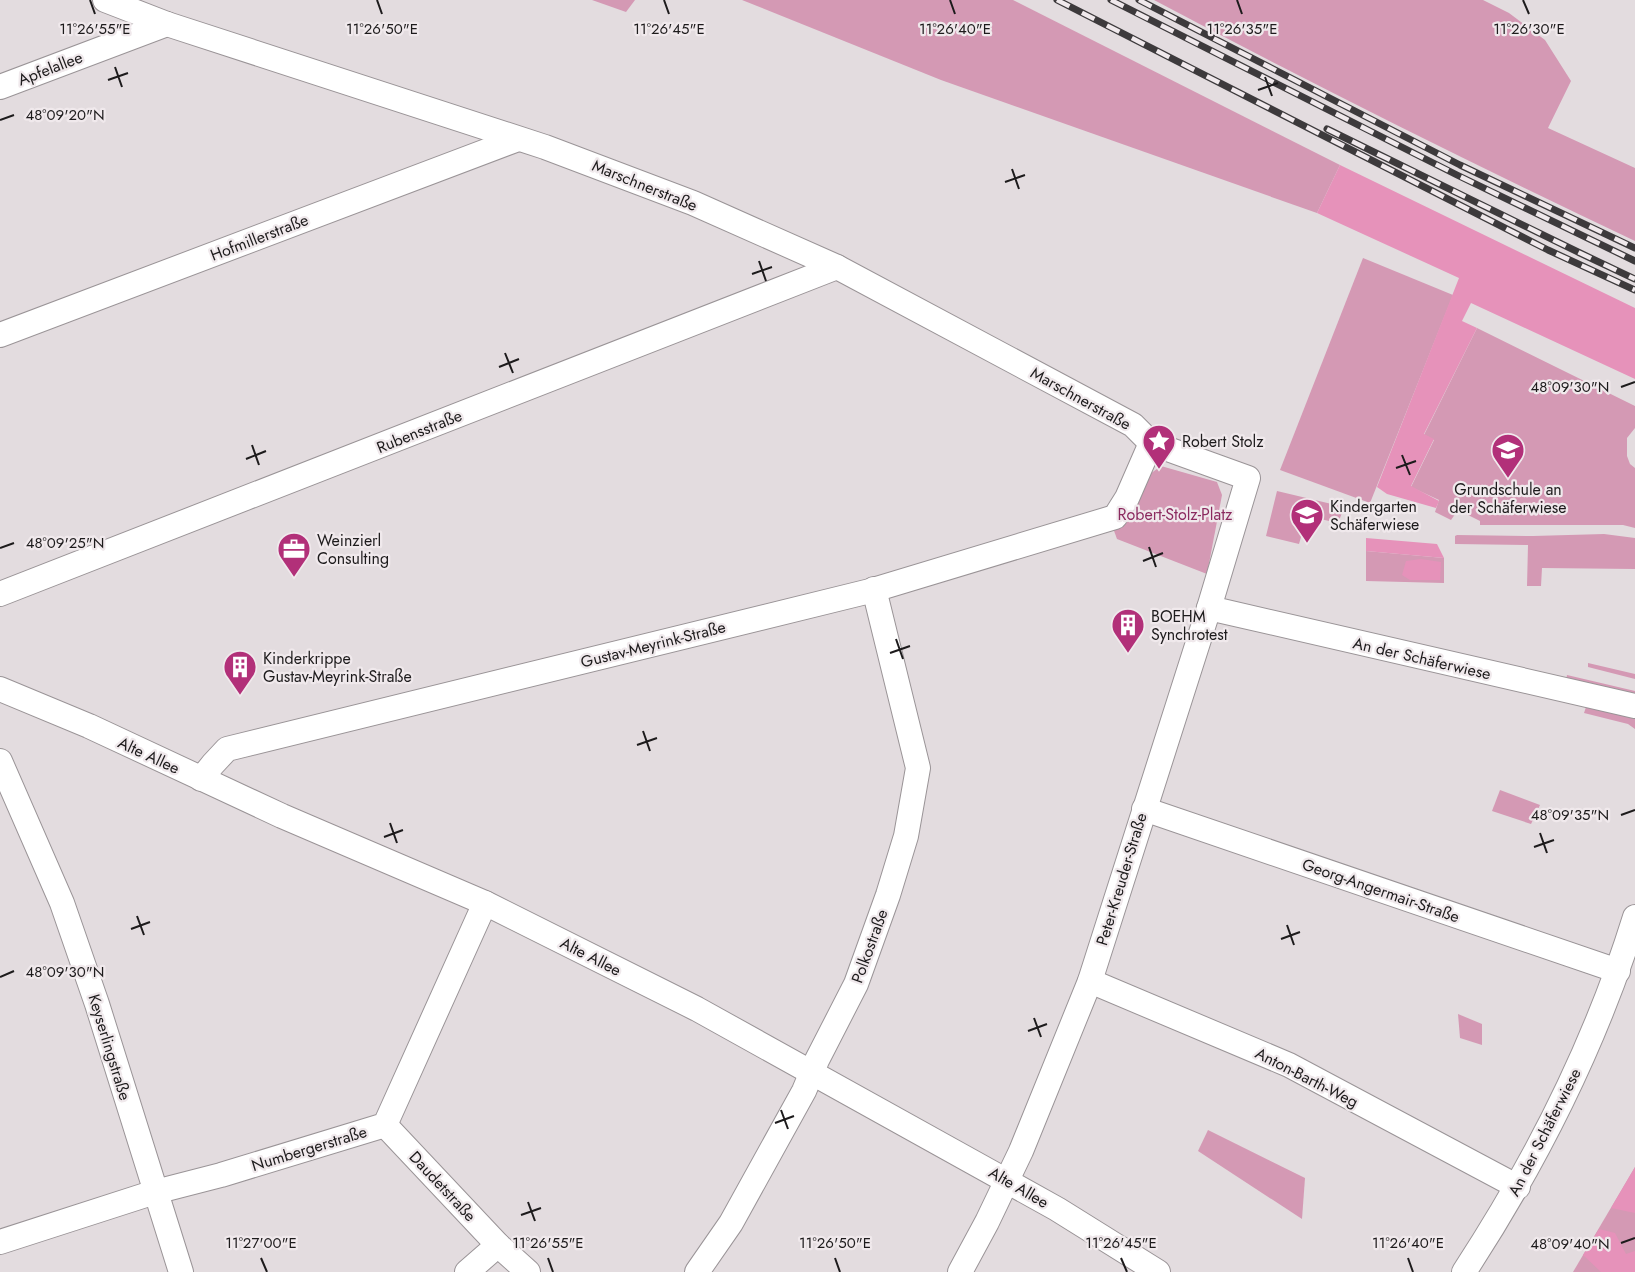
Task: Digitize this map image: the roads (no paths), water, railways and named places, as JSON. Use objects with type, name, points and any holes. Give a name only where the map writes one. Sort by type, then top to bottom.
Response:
[{"type":"street","name":"Marschnerstraße","points":[[105,0],[168,24],[592,163],[683,199],[837,267],[1133,425],[1151,443]]},
{"type":"street","name":"Apfelallee","points":[[0,87],[168,24]]},
{"type":"street","name":"Hofmillerstraße","points":[[0,335],[518,139]]},
{"type":"street","name":"Rubensstraße","points":[[0,594],[837,267]]},
{"type":"street","name":"Gustav-Meyrink-Straße","points":[[201,779],[227,749],[874,589],[1114,517],[1127,498],[1151,443]]},
{"type":"street","name":"Peter-Kreuder-Straße","points":[[960,1272],[1007,1180],[1090,981],[1209,608],[1248,477],[1151,443]]},
{"type":"street","name":"Polkostraße","points":[[697,1272],[730,1223],[804,1091],[856,984],[888,896],[906,836],[918,768],[874,589]]},
{"type":"street","name":"An der Schäferwiese","points":[[1209,608],[1635,706]]},
{"type":"street","name":"Alte Allee","points":[[2,695],[89,726],[201,779],[485,903],[697,1009],[812,1072],[1007,1180],[1158,1272]]},
{"type":"street","name":"Keyserlingstraße","points":[[0,761],[62,903],[97,1004],[181,1272]]},
{"type":"street","name":"Georg-Angermair-Straße","points":[[1144,809],[1618,971]]},
{"type":"street","name":"Numbergerstraße","points":[[0,1242],[155,1192],[221,1175],[385,1125],[485,903]]},
{"type":"street","name":"An der Schäferwiese","points":[[1464,1272],[1518,1187],[1567,1089],[1618,971],[1635,917]]},
{"type":"street","name":"Anton-Barth-Weg","points":[[1090,981],[1289,1065],[1518,1187]]},
{"type":"street","name":"Daudetstraße","points":[[385,1125],[498,1245],[528,1272]]},
{"type":"street","points":[[467,1272],[498,1245]]},
{"type":"railway","points":[[1057,0],[1548,250],[1635,290]]},
{"type":"railway","points":[[1111,0],[1457,175],[1635,261]]},
{"type":"railway","points":[[1139,0],[1460,165],[1635,248]]},
{"type":"railway","points":[[1327,129],[1635,279]]},
{"type":"place","name":"Robert Stolz","points":[[1159,470]]},
{"type":"place","name":"Grundschule an der Schäferwiese","points":[[1508,479]]},
{"type":"place","name":"Kindergarten Schäferwiese","points":[[1307,544]]},
{"type":"place","name":"Weinzierl Consulting","points":[[294,578]]},
{"type":"place","name":"BOEHM Synchrotest","points":[[1128,654]]},
{"type":"place","name":"Kinderkrippe Gustav-Meyrink-Straße","points":[[240,696]]},
{"type":"park label","name":"Robert-Stolz-Platz","points":[[1175,514]]}]
